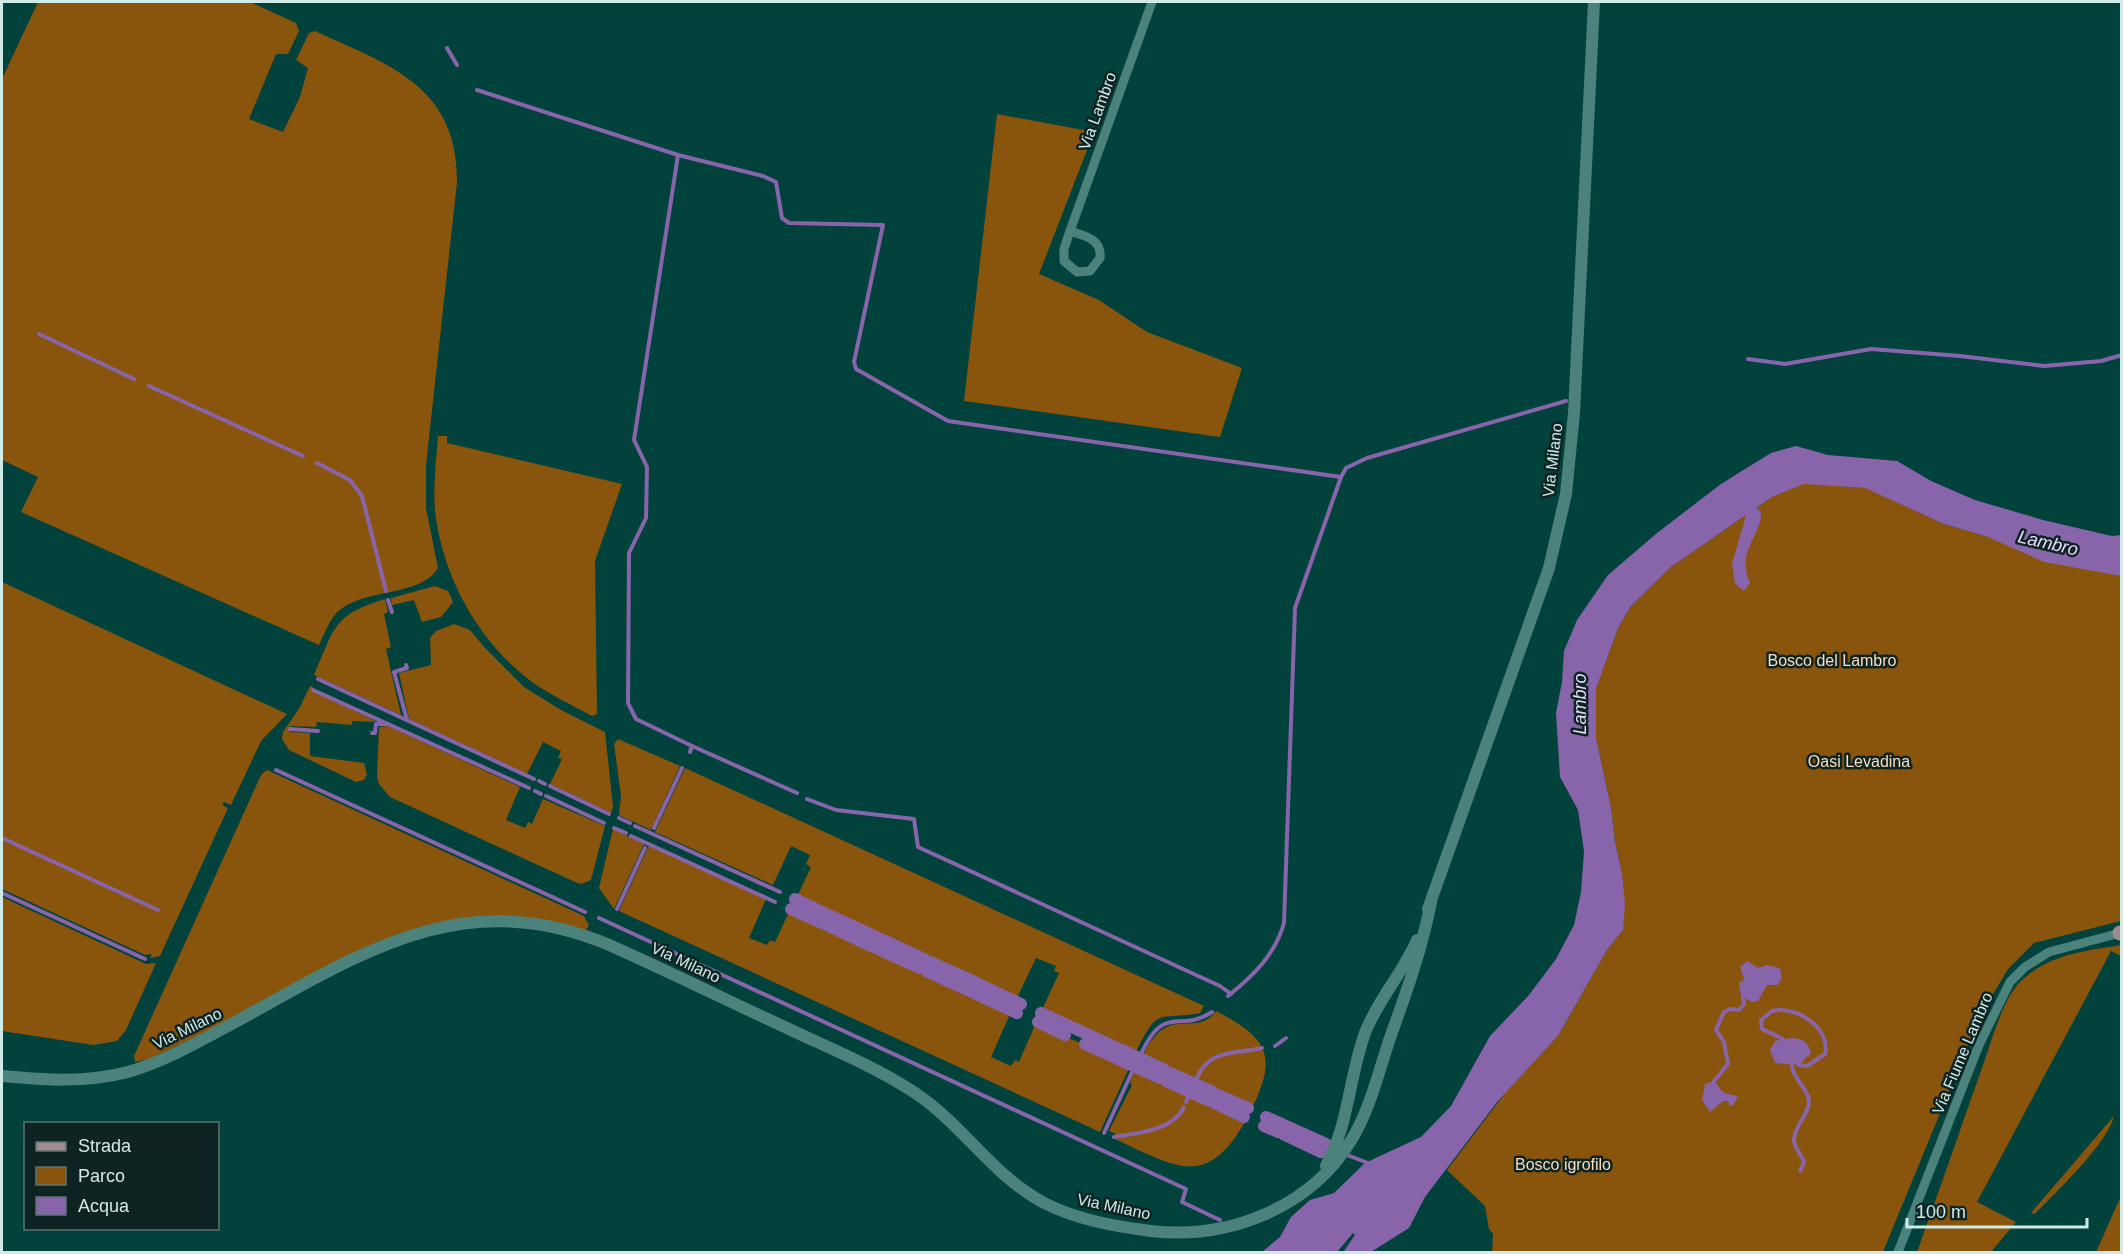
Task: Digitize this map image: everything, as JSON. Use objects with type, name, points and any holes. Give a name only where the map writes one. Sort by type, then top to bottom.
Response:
[{"type":"street","name":"Via Lambro","points":[[1070,231],[1152,2]]},
{"type":"street","name":"Via Milano","points":[[1315,1182],[1328,1162],[1342,1129],[1357,1056],[1368,1024],[1409,956],[1431,902],[1550,568],[1566,494],[1574,413],[1594,2]]},
{"type":"street","points":[[1070,231],[1093,238],[1100,247],[1100,258],[1090,271],[1077,272],[1066,265],[1064,249],[1070,231]]},
{"type":"street","name":"Via Milano","points":[[2,1076],[67,1081],[108,1076],[138,1069],[200,1041],[395,939],[450,925],[484,921],[519,922],[564,930],[607,944],[890,1077],[939,1111],[988,1163],[1012,1183],[1045,1203],[1080,1218],[1111,1226],[1162,1232],[1207,1232],[1261,1216],[1286,1203],[1315,1182],[1347,1148],[1367,1109],[1419,955],[1431,902]]},
{"type":"street","name":"Via Fiume Lambro","points":[[1898,1252],[1979,1046],[2010,982],[2025,967],[2049,952],[2121,933]]},
{"type":"green space","points":[[38,2],[250,2],[296,23],[299,31],[288,54],[276,54],[249,119],[283,132],[300,97],[308,68],[296,60],[309,33],[315,31],[393,68],[414,83],[432,101],[446,123],[454,149],[457,182],[426,465],[426,508],[438,568],[420,583],[364,598],[341,609],[331,621],[319,645],[21,512],[38,477],[2,460],[2,79]]},
{"type":"green space","points":[[997,114],[1094,132],[1039,274],[1099,300],[1147,332],[1242,368],[1220,437],[964,401]]},
{"type":"green space","points":[[438,436],[447,436],[447,443],[622,484],[595,561],[597,714],[592,716],[532,682],[496,649],[468,610],[448,566],[436,519],[434,488]]},
{"type":"green space","name":"Oasi Levadina","points":[[1804,483],[1866,488],[1944,524],[2121,576],[2121,921],[2034,943],[2008,969],[1980,1016],[1883,1252],[1492,1252],[1493,1234],[1489,1229],[1485,1206],[1447,1170],[1506,1092],[1558,1036],[1607,950],[1623,930],[1622,873],[1596,738],[1596,689],[1618,628],[1631,606],[1671,567],[1772,497]]},
{"type":"green space","points":[[2,582],[287,714],[261,741],[231,805],[224,802],[222,805],[228,808],[160,956],[150,958],[152,954],[145,955],[2,889]]},
{"type":"green space","points":[[435,586],[448,591],[453,602],[441,617],[422,622],[414,600],[392,605],[391,598]]},
{"type":"green space","points":[[385,599],[388,612],[384,614],[391,647],[386,649],[401,715],[314,675],[338,625],[355,611]]},
{"type":"green space","points":[[454,624],[470,630],[524,687],[561,710],[605,732],[613,807],[611,813],[550,784],[562,759],[558,758],[561,751],[543,742],[527,774],[409,719],[399,673],[431,665],[430,638],[436,631]]},
{"type":"green space","points":[[310,686],[313,687],[312,691],[378,722],[352,721],[352,725],[317,722],[316,727],[290,726],[290,732],[310,733],[310,756],[364,763],[367,774],[364,780],[356,782],[289,750],[282,739],[283,732],[300,707]]},
{"type":"green space","points":[[388,726],[520,787],[506,820],[525,828],[528,822],[532,824],[543,799],[605,826],[591,880],[581,884],[575,882],[390,797],[379,784],[377,777],[379,727]]},
{"type":"green space","points":[[618,739],[680,766],[651,830],[619,815],[621,796],[614,744]]},
{"type":"green space","points":[[685,768],[1204,1006],[1200,1013],[1167,1016],[1155,1021],[1136,1052],[1042,1010],[1059,973],[1054,971],[1056,966],[1036,958],[1017,998],[797,897],[811,867],[806,864],[810,855],[791,846],[773,885],[655,832]]},
{"type":"green space","points":[[267,770],[584,916],[589,926],[584,932],[534,921],[487,918],[440,923],[416,929],[391,937],[204,1033],[149,1059],[135,1062],[134,1056],[261,775]]},
{"type":"green space","points":[[613,829],[644,844],[614,909],[599,888]]},
{"type":"green space","points":[[649,845],[766,899],[749,938],[767,945],[770,940],[775,942],[790,910],[1011,1012],[991,1057],[1011,1066],[1015,1060],[1019,1062],[1036,1023],[1130,1066],[1100,1132],[619,911]]},
{"type":"green space","points":[[2,897],[146,964],[156,963],[126,1030],[117,1041],[93,1045],[2,1031]]},
{"type":"green space","points":[[2121,945],[2121,956],[2111,951],[1977,1202],[2016,1222],[1991,1252],[1917,1252],[1998,1022],[2014,989],[2032,972],[2055,959]]},
{"type":"green space","points":[[1216,1011],[1246,1029],[1256,1038],[1262,1048],[1265,1072],[1253,1106],[1143,1056],[1152,1039],[1162,1030],[1172,1025],[1199,1023],[1208,1019]]},
{"type":"green space","points":[[1135,1069],[1246,1120],[1232,1142],[1217,1157],[1203,1164],[1188,1166],[1172,1164],[1136,1149],[1115,1139],[1116,1134],[1109,1131],[1132,1085],[1130,1083]]},
{"type":"green space","points":[[2114,1116],[2110,1127],[2092,1153],[2035,1214],[2031,1213]]},
{"type":"green space","points":[[2121,1196],[2121,1252],[2096,1252]]},
{"type":"water","name":"Lambro","points":[[1796,446],[1828,455],[1897,461],[1931,481],[1975,500],[2043,520],[2112,536],[2121,535],[2121,576],[2044,562],[1988,537],[1944,524],[1865,488],[1804,484],[1772,497],[1756,508],[1761,511],[1760,520],[1748,552],[1746,571],[1750,583],[1744,591],[1735,584],[1732,564],[1746,515],[1671,567],[1631,606],[1618,628],[1596,689],[1596,738],[1622,873],[1625,905],[1623,930],[1607,950],[1558,1036],[1498,1101],[1425,1197],[1409,1228],[1371,1252],[1344,1251],[1355,1235],[1353,1233],[1337,1252],[1262,1252],[1280,1237],[1291,1217],[1310,1200],[1334,1193],[1365,1163],[1421,1137],[1451,1106],[1490,1036],[1529,995],[1556,959],[1574,925],[1581,892],[1584,851],[1578,810],[1560,777],[1556,713],[1562,682],[1564,651],[1577,620],[1608,575],[1657,533],[1721,484],[1771,453]]},
{"type":"water","points":[[1747,961],[1758,968],[1766,965],[1780,968],[1782,978],[1778,985],[1767,985],[1758,1001],[1752,1002],[1742,996],[1741,983],[1744,979],[1740,967]]},
{"type":"water","points":[[1792,1038],[1805,1042],[1811,1053],[1799,1065],[1775,1063],[1770,1050],[1775,1041]]},
{"type":"water","points":[[1714,1081],[1724,1093],[1738,1096],[1734,1104],[1730,1106],[1728,1101],[1723,1101],[1710,1112],[1702,1100],[1705,1084]]},
{"type":"waterway","points":[[447,48],[457,65]]},
{"type":"waterway","points":[[477,90],[678,155],[763,176],[776,182],[782,218],[789,223],[883,225],[854,362],[856,369],[948,421],[1341,477]]},
{"type":"waterway","points":[[678,155],[634,440],[647,467],[646,518],[629,553],[628,703],[636,719],[692,746]]},
{"type":"waterway","points":[[39,334],[134,379]]},
{"type":"waterway","points":[[1748,359],[1785,364],[1871,349],[2044,366],[2101,361],[2122,355]]},
{"type":"waterway","points":[[149,386],[303,456]]},
{"type":"waterway","points":[[1228,996],[1246,981],[1269,955],[1284,923],[1295,608],[1346,468],[1367,458],[1566,401]]},
{"type":"waterway","points":[[317,463],[350,480],[362,496],[386,591]]},
{"type":"waterway","points":[[388,600],[392,612]]},
{"type":"waterway","points":[[406,665],[407,668],[394,672],[407,720]]},
{"type":"waterway","points":[[318,679],[534,779]]},
{"type":"waterway","points":[[313,690],[529,788]]},
{"type":"waterway","points":[[372,733],[375,733],[376,724],[386,724]]},
{"type":"waterway","points":[[290,729],[318,731]]},
{"type":"waterway","points":[[690,752],[692,746],[797,793]]},
{"type":"waterway","points":[[654,828],[682,768]]},
{"type":"waterway","points":[[276,770],[585,912]]},
{"type":"waterway","points":[[539,781],[545,784]]},
{"type":"waterway","points":[[550,786],[609,814]]},
{"type":"waterway","points":[[535,791],[541,794]]},
{"type":"waterway","points":[[546,796],[604,823]]},
{"type":"waterway","points":[[807,799],[836,810],[914,819],[918,847],[1220,986],[1231,994]]},
{"type":"waterway","points":[[619,818],[630,823]]},
{"type":"waterway","points":[[635,826],[780,892]]},
{"type":"waterway","points":[[614,828],[626,833]]},
{"type":"waterway","points":[[631,836],[775,902]]},
{"type":"waterway","points":[[2,838],[158,910]]},
{"type":"waterway","points":[[617,909],[645,848]]},
{"type":"waterway","points":[[2,893],[145,959]]},
{"type":"waterway","points":[[795,899],[826,914]]},
{"type":"waterway","points":[[791,909],[822,923]]},
{"type":"waterway","points":[[831,916],[876,937]]},
{"type":"waterway","points":[[599,918],[1186,1189],[1182,1202],[1220,1220]]},
{"type":"waterway","points":[[827,925],[871,946]]},
{"type":"waterway","points":[[881,939],[924,959]]},
{"type":"waterway","points":[[876,948],[920,968]]},
{"type":"waterway","points":[[930,962],[975,982]]},
{"type":"waterway","points":[[926,971],[970,991]]},
{"type":"waterway","points":[[1714,1081],[1728,1064],[1724,1042],[1716,1030],[1724,1012],[1730,1009],[1739,1010],[1744,1004],[1741,983]]},
{"type":"waterway","points":[[978,984],[1021,1004]]},
{"type":"waterway","points":[[974,993],[1017,1013]]},
{"type":"waterway","points":[[1783,1039],[1762,1029],[1761,1020],[1772,1011],[1781,1010],[1801,1015],[1810,1020],[1823,1035],[1825,1054],[1807,1066],[1799,1065]]},
{"type":"waterway","points":[[1141,1054],[1150,1038],[1165,1024],[1190,1021],[1212,1012]]},
{"type":"waterway","points":[[1041,1013],[1069,1026]]},
{"type":"waterway","points":[[1038,1022],[1065,1035]]},
{"type":"waterway","points":[[1074,1028],[1117,1048]]},
{"type":"waterway","points":[[1275,1046],[1286,1038]]},
{"type":"waterway","points":[[1085,1044],[1114,1057]]},
{"type":"waterway","points":[[1197,1078],[1202,1069],[1215,1057],[1262,1048]]},
{"type":"waterway","points":[[1122,1050],[1165,1070]]},
{"type":"waterway","points":[[1118,1059],[1160,1078]]},
{"type":"waterway","points":[[1792,1066],[1809,1100],[1807,1110],[1796,1129],[1794,1140],[1804,1162],[1800,1171]]},
{"type":"waterway","points":[[1104,1133],[1133,1070]]},
{"type":"waterway","points":[[1170,1073],[1213,1092]]},
{"type":"waterway","points":[[1166,1081],[1210,1101]]},
{"type":"waterway","points":[[1186,1102],[1189,1095]]},
{"type":"waterway","points":[[1218,1095],[1248,1108]]},
{"type":"waterway","points":[[1215,1103],[1244,1117]]},
{"type":"waterway","points":[[1114,1137],[1163,1126],[1179,1115],[1184,1107]]},
{"type":"waterway","points":[[1266,1117],[1282,1124]]},
{"type":"waterway","points":[[1264,1126],[1278,1132]]},
{"type":"waterway","points":[[1286,1126],[1326,1144]]},
{"type":"waterway","points":[[1283,1134],[1321,1152]]},
{"type":"waterway","points":[[1347,1155],[1368,1163]]},
{"type":"park label","name":"Bosco del Lambro","points":[[1832,660]]},
{"type":"park label","name":"Bosco igrofilo","points":[[1563,1164]]}]
